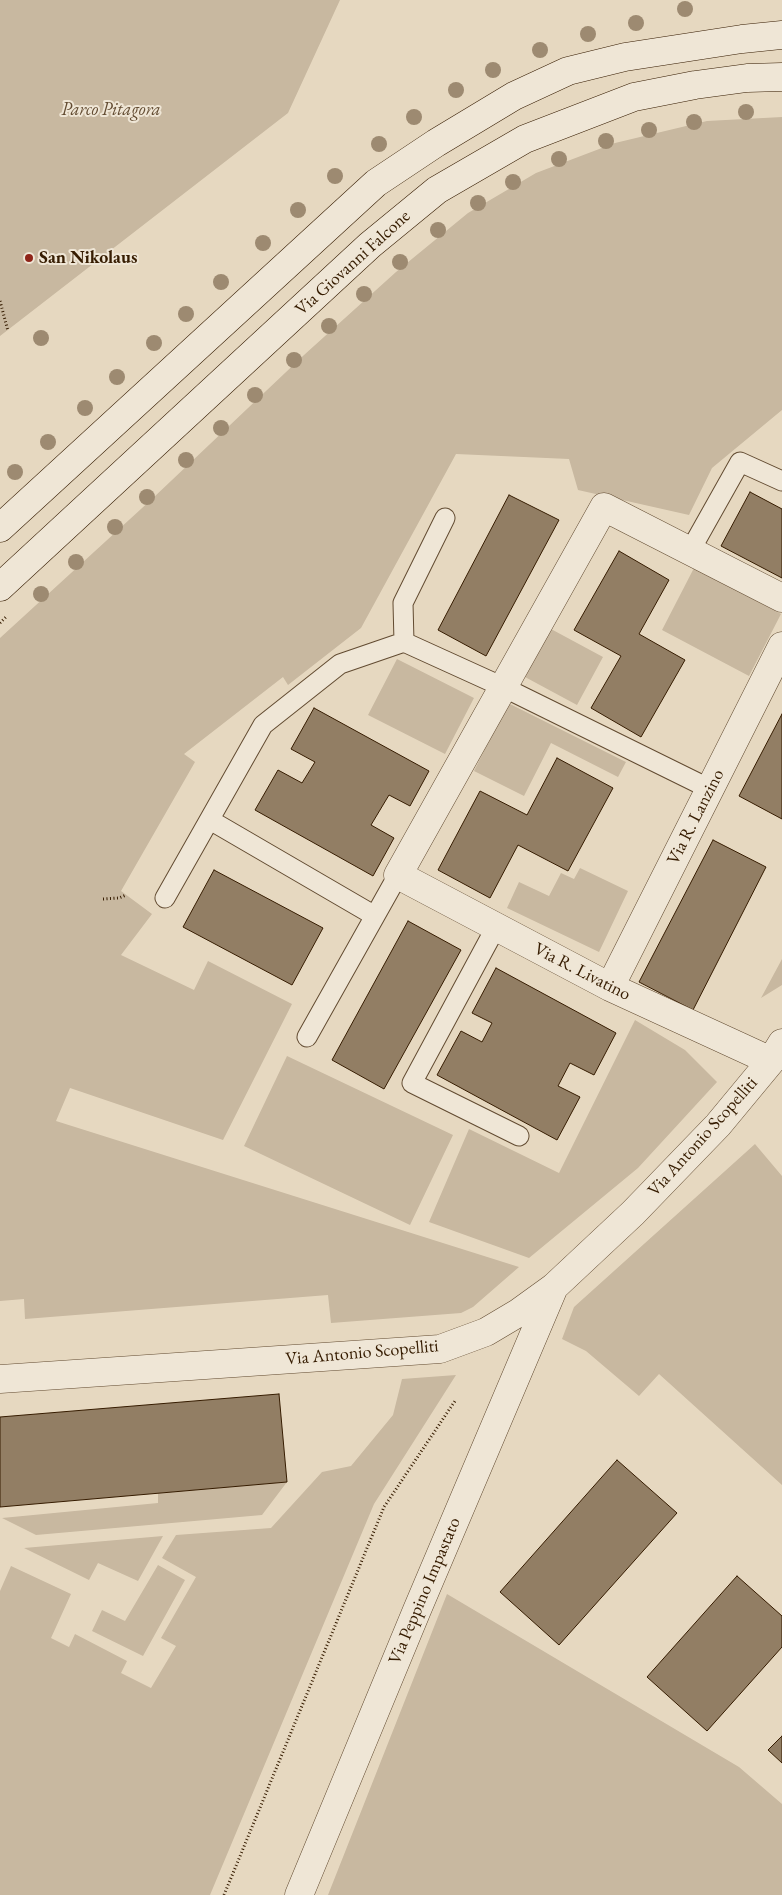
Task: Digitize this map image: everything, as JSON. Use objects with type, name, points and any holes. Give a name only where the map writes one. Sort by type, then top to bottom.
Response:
[{"type":"street","points":[[0,528],[376,183],[436,143],[514,96],[568,71],[625,57],[742,39],[782,35]]},
{"type":"street","name":"Via Giovanni Falcone","points":[[0,587],[370,245],[437,190],[525,139],[634,97],[695,85],[746,78],[782,77]]},
{"type":"street","points":[[398,875],[604,507],[782,598]]},
{"type":"street","name":"Via R. Lanzino","points":[[610,987],[782,646]]},
{"type":"street","name":"Via R. Livatino","points":[[398,875],[610,987],[776,1052]]},
{"type":"street","name":"Via Antonio Scopelliti","points":[[0,1379],[440,1349],[486,1332],[518,1313],[554,1287],[633,1213],[718,1125],[776,1052]]},
{"type":"street","name":"Via Peppino Impastato","points":[[299,1895],[413,1619],[554,1287]]},
{"type":"lane","points":[[690,551],[740,462],[782,481]]},
{"type":"lane","points":[[404,642],[403,603],[445,518]]},
{"type":"lane","points":[[165,898],[263,726],[340,664],[404,642],[503,687],[710,789]]},
{"type":"lane","points":[[210,820],[375,916]]},
{"type":"lane","points":[[307,1037],[398,875]]},
{"type":"lane","points":[[496,927],[412,1083],[518,1136]]},
{"type":"path","points":[[0,301],[8,331]]},
{"type":"path","points":[[0,623],[7,617]]},
{"type":"path","points":[[103,899],[119,898],[126,895]]},
{"type":"path","points":[[224,1895],[384,1507],[455,1401]]},
{"type":"green space","name":"Parco Pitagora","points":[[0,0],[340,0],[288,113],[0,336]]},
{"type":"green space","points":[[782,117],[782,410],[712,468],[689,515],[578,490],[569,459],[456,454],[361,628],[288,685],[283,677],[184,754],[195,762],[121,891],[152,914],[121,955],[194,990],[208,961],[292,1004],[223,1140],[70,1088],[56,1121],[519,1267],[473,1307],[461,1313],[331,1323],[328,1295],[25,1319],[24,1299],[0,1301],[0,638],[153,498],[304,355],[396,272],[468,213],[536,173],[615,143],[707,121]]},
{"type":"green space","points":[[694,568],[781,614],[749,676],[662,630]]},
{"type":"green space","points":[[551,629],[603,657],[577,705],[525,677]]},
{"type":"green space","points":[[397,659],[474,698],[445,754],[368,715]]},
{"type":"green space","points":[[508,703],[626,762],[618,777],[551,743],[524,796],[474,771]]},
{"type":"green space","points":[[580,868],[628,891],[599,952],[507,908],[519,882],[549,896],[561,873],[574,879]]},
{"type":"green space","points":[[782,959],[782,985],[761,998]]},
{"type":"green space","points":[[635,1020],[685,1050],[717,1082],[638,1168],[529,1258],[429,1222],[469,1129],[559,1173]]},
{"type":"green space","points":[[287,1056],[453,1135],[410,1225],[244,1146]]},
{"type":"green space","points":[[755,1144],[782,1176],[782,1485],[659,1374],[639,1396],[586,1351],[562,1339],[574,1307]]},
{"type":"green space","points":[[456,1375],[374,1504],[210,1895],[0,1895],[0,1591],[11,1566],[71,1594],[51,1638],[69,1647],[75,1634],[127,1661],[121,1673],[151,1688],[176,1646],[161,1638],[196,1577],[162,1558],[176,1535],[271,1528],[322,1472],[351,1466],[393,1415],[402,1379]]},
{"type":"green space","points":[[287,1482],[262,1515],[36,1535],[2,1518],[158,1503],[158,1493]]},
{"type":"green space","points":[[163,1536],[138,1581],[98,1563],[89,1580],[24,1548]]},
{"type":"green space","points":[[158,1565],[185,1580],[143,1656],[92,1631],[102,1610],[125,1621]]},
{"type":"green space","points":[[447,1594],[739,1767],[782,1804],[782,1895],[328,1895]]},
{"type":"building","points":[[750,492],[782,509],[782,578],[721,546]]},
{"type":"building","points":[[509,495],[559,520],[486,656],[438,630]]},
{"type":"building","points":[[619,551],[669,580],[639,634],[685,660],[641,737],[591,708],[621,656],[574,630]]},
{"type":"building","points":[[314,708],[429,771],[410,806],[389,795],[371,825],[394,838],[373,876],[255,810],[278,770],[302,783],[315,762],[291,749]]},
{"type":"building","points":[[782,714],[782,819],[739,796]]},
{"type":"building","points":[[557,758],[613,788],[568,871],[518,845],[490,898],[438,870],[480,791],[527,815]]},
{"type":"building","points":[[713,840],[766,867],[693,1010],[639,982]]},
{"type":"building","points":[[214,870],[323,928],[292,985],[183,927]]},
{"type":"building","points":[[408,921],[461,950],[384,1089],[332,1060]]},
{"type":"building","points":[[496,968],[616,1033],[594,1075],[570,1063],[558,1086],[580,1097],[557,1140],[437,1075],[461,1031],[482,1042],[492,1023],[472,1013]]},
{"type":"building","points":[[279,1394],[287,1482],[0,1507],[0,1417]]},
{"type":"building","points":[[617,1460],[677,1513],[559,1645],[500,1592]]},
{"type":"building","points":[[737,1576],[782,1616],[782,1647],[707,1731],[647,1677]]},
{"type":"building","points":[[782,1736],[782,1763],[768,1750]]},
{"type":"place","name":"San Nikolaus","points":[[29,258]]}]
